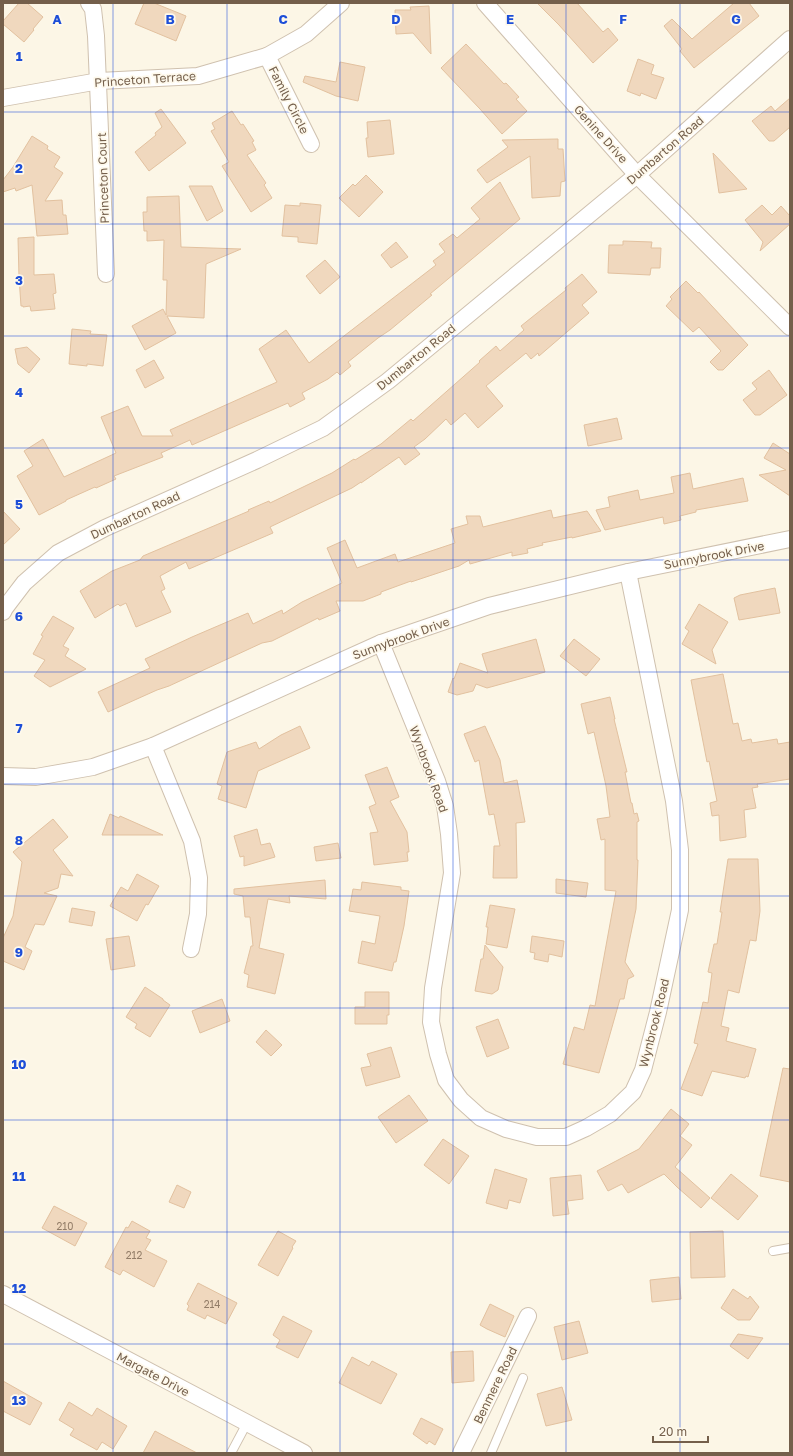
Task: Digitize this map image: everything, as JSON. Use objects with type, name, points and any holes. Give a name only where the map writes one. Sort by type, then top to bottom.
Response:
[{"type":"street","name":"Princeton Court","points":[[89,3],[93,8],[99,81],[106,274]]},
{"type":"street","name":"Princeton Terrace","points":[[3,98],[99,81],[198,76],[267,56],[306,34],[341,3]]},
{"type":"street","name":"Genine Drive","points":[[485,3],[637,175],[790,328]]},
{"type":"street","name":"Dumbarton Road","points":[[3,612],[24,583],[58,552],[105,528],[257,460],[323,428],[388,381],[637,175],[790,39]]},
{"type":"street","name":"Family Circle","points":[[267,56],[311,144]]},
{"type":"street","name":"Sunnybrook Drive","points":[[3,776],[36,777],[93,767],[153,746],[381,643],[489,606],[628,572],[790,539]]},
{"type":"street","name":"Wynbrook Road","points":[[381,643],[437,781],[445,806],[452,873],[433,988],[431,1022],[438,1054],[446,1080],[461,1100],[481,1118],[506,1129],[537,1137],[566,1137],[586,1128],[610,1114],[633,1092],[643,1070],[658,1012],[680,910],[680,850],[674,801],[628,572]]},
{"type":"street","points":[[153,746],[192,841],[198,878],[198,914],[191,949]]},
{"type":"street","name":"Margate Drive","points":[[3,1294],[304,1453]]},
{"type":"street","name":"Benmere Road","points":[[461,1453],[528,1316]]},
{"type":"lane","points":[[773,1251],[790,1248]]},
{"type":"lane","points":[[491,1453],[523,1378]]},
{"type":"lane","points":[[231,1453],[247,1423]]},
{"type":"building","points":[[19,3],[27,3],[43,17],[24,42],[3,24],[3,21]]},
{"type":"building","points":[[144,3],[154,3],[186,16],[176,41],[135,24]]},
{"type":"building","points":[[537,3],[577,3],[603,32],[608,28],[618,40],[593,63]]},
{"type":"building","points":[[734,3],[749,3],[759,16],[694,68],[680,51],[682,49],[664,26],[672,19],[692,39]]},
{"type":"building","points":[[429,6],[431,54],[413,33],[396,34],[395,10],[411,10],[410,7]]},
{"type":"building","points":[[466,44],[504,84],[506,83],[519,97],[516,99],[527,111],[502,134],[441,68]]},
{"type":"building","points":[[638,59],[654,65],[651,74],[664,78],[656,99],[641,93],[640,96],[627,91]]},
{"type":"building","points":[[340,62],[365,67],[358,101],[336,96],[303,82],[305,76],[336,82]]},
{"type":"building","points":[[790,98],[790,127],[774,141],[769,141],[752,121],[771,106],[775,111]]},
{"type":"building","points":[[161,109],[186,143],[149,171],[135,152],[156,135],[155,133],[162,127],[155,113]]},
{"type":"building","points":[[232,111],[254,141],[252,142],[256,150],[247,155],[266,183],[264,185],[272,198],[251,212],[222,166],[229,162],[211,131],[215,129],[212,123]]},
{"type":"building","points":[[390,120],[394,154],[368,157],[366,138],[368,138],[367,122]]},
{"type":"building","points":[[32,136],[48,146],[47,149],[60,157],[54,167],[63,173],[45,201],[62,200],[63,215],[66,215],[68,234],[37,236],[32,185],[16,191],[15,188],[3,192],[3,180]]},
{"type":"building","points":[[558,139],[558,149],[563,149],[565,181],[561,182],[560,196],[532,198],[530,156],[487,183],[477,170],[508,147],[502,140]]},
{"type":"building","points":[[713,153],[747,189],[719,193]]},
{"type":"building","points":[[366,175],[383,192],[359,217],[339,198],[353,184],[355,186]]},
{"type":"building","points":[[500,182],[520,219],[430,294],[432,295],[390,330],[348,362],[351,366],[340,375],[337,372],[328,379],[302,393],[305,399],[290,407],[288,403],[192,445],[190,440],[161,453],[163,457],[114,476],[116,479],[66,500],[39,515],[17,476],[33,466],[24,451],[43,439],[64,477],[116,453],[101,417],[128,406],[142,436],[173,436],[170,430],[277,382],[259,349],[286,330],[309,363],[436,265],[433,261],[445,252],[439,244],[453,234],[457,238],[480,219],[471,208]]},
{"type":"building","points":[[189,186],[212,186],[223,211],[207,221]]},
{"type":"building","points":[[179,196],[181,247],[241,249],[206,264],[204,318],[167,316],[176,333],[145,350],[132,326],[163,309],[166,315],[167,280],[163,280],[164,240],[147,241],[147,231],[144,231],[143,212],[147,212],[147,197]]},
{"type":"building","points":[[300,203],[321,205],[317,244],[298,242],[298,237],[282,236],[285,205],[300,206]]},
{"type":"building","points":[[762,205],[772,215],[781,206],[790,216],[790,224],[760,251],[763,242],[745,220]]},
{"type":"building","points":[[34,237],[34,275],[54,274],[56,293],[53,294],[55,309],[31,311],[30,306],[21,306],[18,238]]},
{"type":"building","points":[[623,241],[652,242],[651,248],[661,248],[660,268],[651,268],[650,275],[608,273],[609,245],[623,245]]},
{"type":"building","points":[[396,242],[408,257],[391,268],[381,255]]},
{"type":"building","points":[[325,260],[340,277],[320,294],[306,276]]},
{"type":"building","points":[[582,274],[597,292],[582,305],[589,313],[539,356],[538,353],[531,359],[526,353],[486,386],[503,406],[478,428],[465,413],[451,425],[446,419],[425,439],[414,447],[420,454],[405,465],[399,457],[352,488],[270,527],[273,533],[189,569],[186,562],[160,576],[165,589],[161,591],[171,612],[136,627],[126,603],[120,606],[118,604],[95,618],[80,591],[112,571],[140,560],[143,556],[269,501],[270,503],[332,473],[381,444],[411,419],[413,421],[496,346],[500,351],[524,330],[521,326],[566,290],[565,288]]},
{"type":"building","points":[[686,281],[698,293],[699,292],[748,345],[723,370],[718,370],[710,362],[721,351],[699,327],[693,332],[666,306],[672,299],[670,297]]},
{"type":"building","points":[[72,329],[91,331],[90,334],[107,335],[103,366],[69,364]]},
{"type":"building","points":[[27,347],[40,359],[29,373],[18,364],[15,349]]},
{"type":"building","points":[[154,360],[164,378],[145,388],[136,370]]},
{"type":"building","points":[[769,370],[787,395],[760,415],[755,415],[743,400],[757,389],[752,383]]},
{"type":"building","points":[[617,418],[622,439],[588,446],[584,425]]},
{"type":"building","points":[[773,443],[790,454],[790,496],[759,475],[786,470],[764,458]]},
{"type":"building","points":[[690,473],[693,489],[743,478],[748,501],[696,510],[696,512],[680,516],[681,520],[664,524],[663,517],[605,530],[596,510],[610,507],[608,497],[638,490],[640,500],[674,493],[671,477]]},
{"type":"building","points":[[551,510],[553,518],[587,511],[601,531],[542,543],[543,545],[527,549],[528,553],[512,556],[512,552],[470,564],[469,560],[459,566],[411,581],[381,592],[381,594],[363,601],[336,601],[340,611],[319,620],[318,618],[272,641],[262,643],[169,686],[108,712],[98,692],[150,668],[145,659],[192,637],[248,613],[253,624],[282,610],[283,614],[302,602],[342,583],[327,548],[345,540],[357,568],[395,554],[398,562],[455,543],[451,529],[468,524],[466,516],[480,516],[483,527]]},
{"type":"building","points":[[3,511],[20,529],[3,545]]},
{"type":"building","points":[[775,588],[780,613],[739,620],[734,598],[740,595]]},
{"type":"building","points":[[699,604],[728,622],[712,650],[716,664],[682,644],[689,631],[685,628]]},
{"type":"building","points":[[53,616],[74,628],[63,646],[69,649],[65,656],[86,669],[50,687],[34,676],[45,660],[33,654],[43,636],[41,635]]},
{"type":"building","points":[[536,639],[545,672],[487,688],[476,684],[473,691],[457,695],[448,692],[460,663],[488,673],[482,654]]},
{"type":"building","points":[[574,639],[600,659],[586,676],[560,656]]},
{"type":"building","points":[[723,674],[733,724],[738,723],[742,741],[751,739],[752,743],[777,739],[778,744],[790,742],[790,779],[757,784],[758,787],[752,788],[756,808],[744,810],[746,837],[720,841],[719,815],[712,816],[710,803],[717,801],[709,761],[707,762],[691,680]]},
{"type":"building","points":[[610,697],[627,772],[625,772],[631,803],[634,814],[637,813],[639,821],[637,822],[638,860],[636,909],[625,962],[634,976],[628,979],[624,999],[620,999],[599,1073],[563,1064],[574,1027],[584,1030],[590,1005],[595,1006],[616,891],[605,890],[605,839],[601,840],[597,819],[610,817],[606,786],[594,732],[588,734],[581,704]]},
{"type":"building","points":[[300,726],[310,748],[258,771],[246,808],[218,799],[222,786],[217,784],[227,752],[256,742],[259,749],[281,735]]},
{"type":"building","points":[[485,726],[500,760],[504,783],[517,780],[525,822],[516,823],[517,878],[493,878],[494,846],[500,846],[494,814],[489,815],[479,760],[475,762],[464,734]]},
{"type":"building","points":[[387,767],[399,797],[390,801],[407,832],[409,852],[407,852],[408,861],[374,865],[370,833],[378,832],[369,807],[376,804],[365,775]]},
{"type":"building","points":[[110,814],[119,818],[120,816],[163,835],[102,835]]},
{"type":"building","points":[[53,819],[68,837],[53,850],[73,876],[61,874],[58,888],[44,893],[57,896],[44,925],[35,924],[25,947],[32,951],[24,970],[3,961],[3,938],[13,916],[22,862],[13,852]]},
{"type":"building","points":[[257,829],[261,845],[270,843],[275,857],[244,866],[244,856],[240,857],[234,836]]},
{"type":"building","points":[[338,843],[341,858],[316,861],[314,847]]},
{"type":"building","points":[[728,859],[758,859],[760,911],[756,941],[750,940],[739,993],[728,990],[721,1026],[729,1028],[726,1041],[756,1049],[748,1077],[746,1076],[745,1078],[712,1071],[702,1096],[681,1089],[698,1044],[694,1043],[703,1002],[708,1003],[712,973],[708,972],[714,944],[717,944]]},
{"type":"building","points":[[137,874],[159,886],[148,905],[146,904],[137,921],[110,906],[121,887],[128,891]]},
{"type":"building","points":[[556,879],[588,883],[586,897],[556,893]]},
{"type":"building","points":[[325,880],[326,899],[289,896],[290,903],[268,899],[259,948],[284,954],[275,994],[247,987],[249,975],[244,973],[251,946],[253,946],[250,917],[245,917],[243,896],[234,894],[234,889]]},
{"type":"building","points":[[362,882],[401,887],[401,890],[409,891],[404,926],[396,962],[394,962],[392,971],[358,963],[362,941],[375,944],[380,916],[349,911],[353,889],[361,890]]},
{"type":"building","points":[[490,905],[515,909],[507,948],[486,944],[488,927],[486,927]]},
{"type":"building","points":[[72,908],[95,912],[92,926],[69,922]]},
{"type":"building","points":[[129,936],[135,966],[111,970],[106,939]]},
{"type":"building","points":[[532,936],[564,941],[562,957],[549,954],[548,962],[534,959],[535,953],[530,952]]},
{"type":"building","points":[[485,945],[503,967],[498,990],[492,994],[475,991]]},
{"type":"building","points":[[145,987],[170,1005],[150,1037],[135,1028],[137,1024],[126,1017]]},
{"type":"building","points":[[365,992],[389,992],[389,1015],[387,1015],[387,1024],[355,1024],[355,1007],[365,1007]]},
{"type":"building","points":[[222,999],[230,1021],[200,1033],[192,1011]]},
{"type":"building","points":[[498,1019],[509,1048],[487,1057],[476,1027]]},
{"type":"building","points":[[266,1030],[282,1045],[271,1056],[256,1042]]},
{"type":"building","points":[[391,1047],[400,1077],[366,1086],[361,1068],[371,1066],[367,1054]]},
{"type":"building","points":[[783,1068],[790,1069],[790,1182],[760,1176]]},
{"type":"building","points":[[409,1095],[428,1121],[396,1143],[378,1117]]},
{"type":"building","points":[[671,1109],[689,1124],[680,1136],[692,1145],[675,1167],[710,1198],[701,1208],[664,1174],[628,1193],[622,1184],[608,1191],[597,1171],[639,1149]]},
{"type":"building","points":[[443,1139],[469,1156],[449,1184],[424,1165]]},
{"type":"building","points":[[495,1169],[527,1179],[520,1203],[509,1200],[507,1209],[486,1203]]},
{"type":"building","points":[[731,1174],[758,1196],[738,1220],[711,1198]]},
{"type":"building","points":[[581,1175],[583,1199],[567,1201],[569,1214],[553,1216],[550,1178]]},
{"type":"building","points":[[177,1185],[191,1192],[184,1208],[169,1202]]},
{"type":"building","points":[[54,1206],[87,1223],[75,1246],[42,1228]]},
{"type":"building","points":[[132,1221],[150,1231],[146,1238],[151,1240],[145,1250],[167,1261],[154,1287],[123,1270],[120,1275],[105,1267],[126,1227],[128,1228]]},
{"type":"building","points":[[278,1231],[296,1241],[278,1276],[258,1265]]},
{"type":"building","points":[[723,1231],[725,1277],[691,1278],[690,1232]]},
{"type":"building","points":[[679,1277],[681,1299],[652,1302],[650,1280]]},
{"type":"building","points":[[198,1283],[237,1303],[226,1324],[207,1315],[205,1319],[187,1310],[189,1306],[187,1304]]},
{"type":"building","points":[[733,1289],[748,1299],[750,1296],[759,1307],[750,1320],[738,1320],[721,1308]]},
{"type":"building","points":[[490,1304],[514,1316],[505,1337],[480,1325]]},
{"type":"building","points":[[283,1316],[312,1331],[298,1358],[276,1347],[280,1340],[273,1335]]},
{"type":"building","points":[[579,1321],[588,1353],[562,1360],[554,1327]]},
{"type":"building","points":[[738,1334],[763,1338],[748,1359],[730,1346]]},
{"type":"building","points":[[473,1351],[474,1381],[452,1383],[451,1352]]},
{"type":"building","points":[[352,1357],[369,1366],[372,1361],[397,1374],[381,1404],[339,1383]]},
{"type":"building","points":[[3,1381],[42,1403],[30,1425],[3,1411]]},
{"type":"building","points":[[562,1387],[572,1420],[546,1426],[537,1394]]},
{"type":"building","points":[[69,1402],[92,1416],[97,1408],[127,1426],[113,1449],[102,1442],[97,1450],[70,1435],[74,1429],[59,1420]]},
{"type":"building","points":[[421,1418],[443,1429],[435,1445],[429,1441],[427,1444],[413,1434]]},
{"type":"building","points":[[155,1431],[170,1439],[197,1453],[143,1453]]}]
